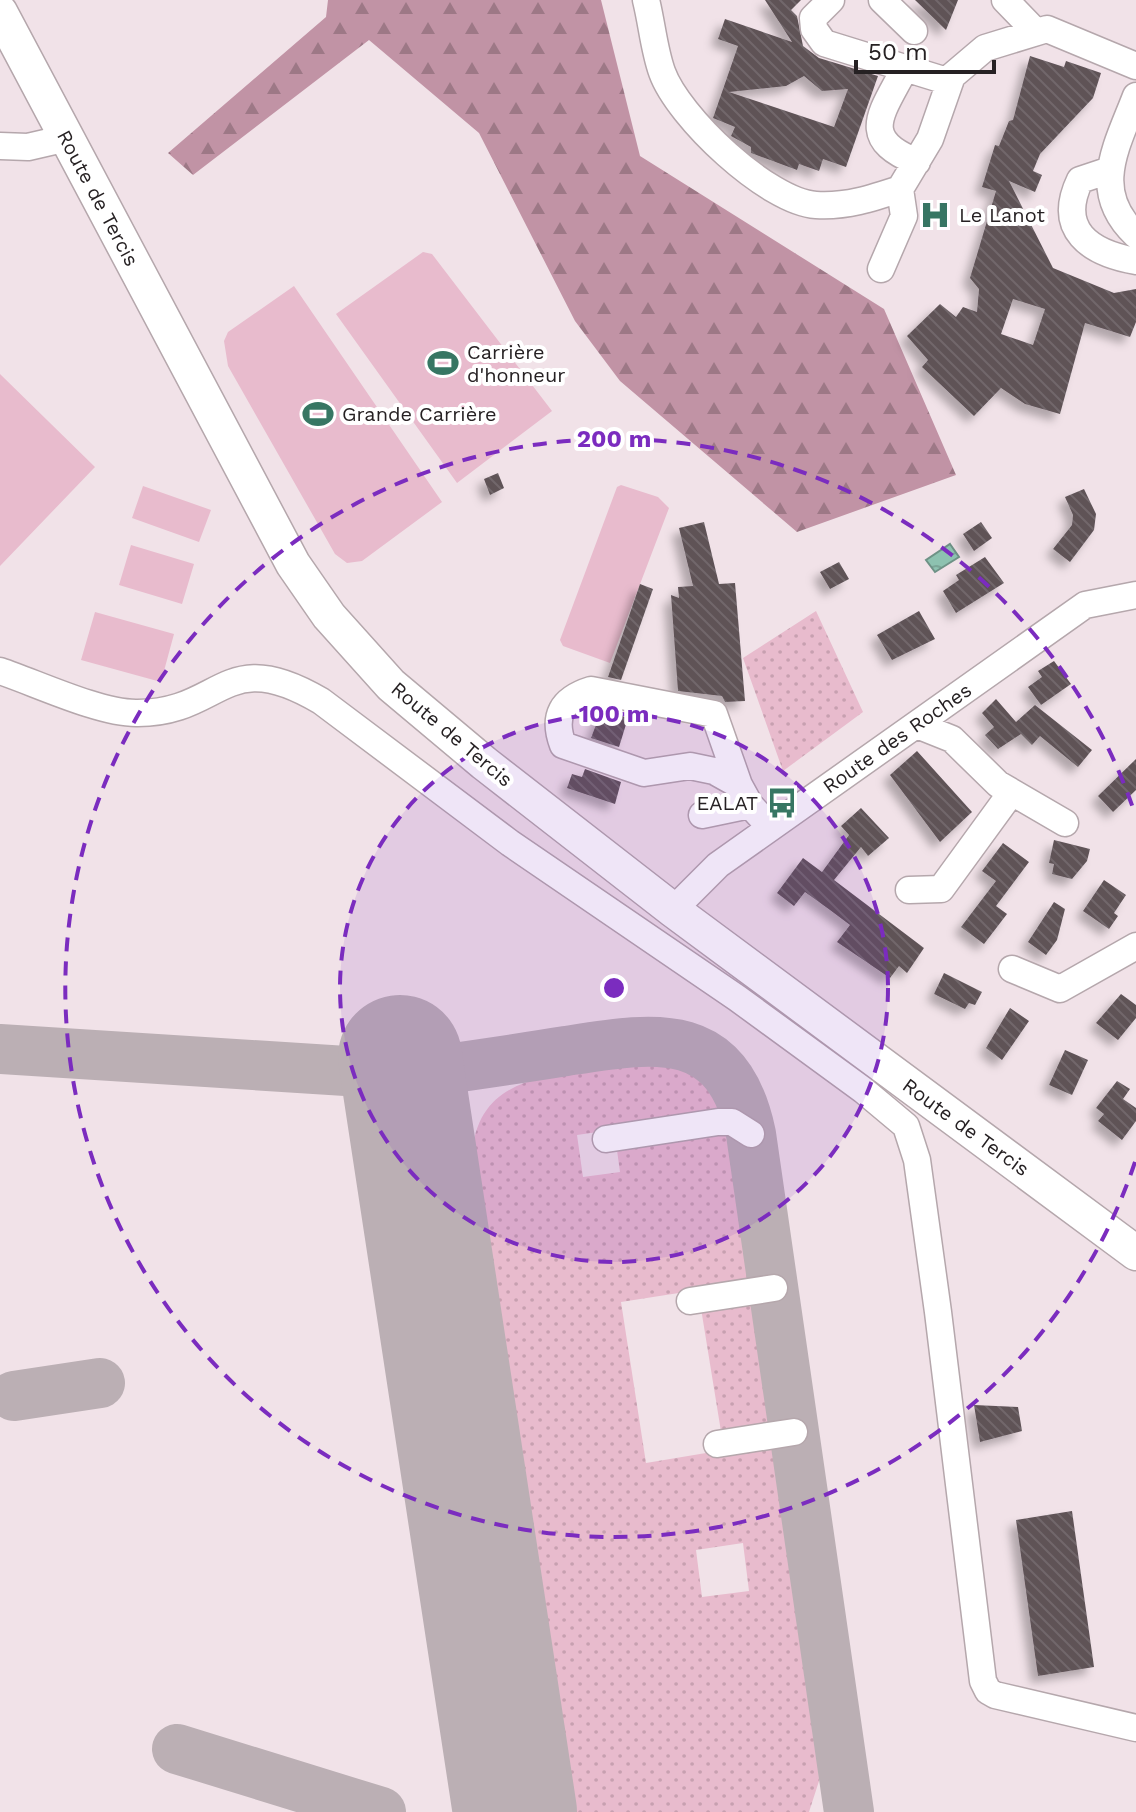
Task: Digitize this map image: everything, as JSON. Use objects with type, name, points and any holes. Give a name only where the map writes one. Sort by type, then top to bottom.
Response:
[{"type":"main road","name":"Route de Tercis","points":[[0,12],[272,526],[329,616],[391,685],[484,763],[673,910],[1136,1253]]},
{"type":"street","points":[[646,0],[662,75],[701,132],[762,183],[813,205],[855,204],[900,189],[930,139],[952,76],[985,48],[1047,29],[1136,66]]},
{"type":"street","points":[[831,0],[813,18],[814,29],[824,43],[950,82]]},
{"type":"street","points":[[882,0],[914,31]]},
{"type":"street","points":[[1005,0],[1036,32]]},
{"type":"street","points":[[905,68],[878,131],[881,142],[896,154],[917,162]]},
{"type":"street","points":[[1136,96],[1107,171],[1118,218],[1136,235]]},
{"type":"street","points":[[0,146],[28,147],[67,138]]},
{"type":"street","points":[[1107,171],[1080,180],[1070,207],[1075,226],[1100,252],[1136,261]]},
{"type":"street","points":[[881,269],[904,216],[900,189]]},
{"type":"street","name":"Route des Roches","points":[[673,910],[718,865],[1085,605],[1136,595]]},
{"type":"street","points":[[0,671],[132,713],[179,708],[247,676],[271,678],[293,685],[321,701],[510,843],[737,998],[863,1090],[906,1126],[917,1160],[983,1681],[995,1695],[1136,1728]]},
{"type":"street","points":[[745,795],[702,768],[690,766],[644,773],[580,753],[563,745],[558,732],[560,713],[572,696],[591,690],[714,714],[745,795],[771,828]]},
{"type":"street","points":[[917,725],[952,739],[1011,793],[1065,823]]},
{"type":"street","points":[[909,890],[941,889],[1011,793]]},
{"type":"street","points":[[702,815],[745,795]]},
{"type":"street","points":[[1012,969],[1060,989],[1136,946]]},
{"type":"street","points":[[606,1139],[718,1122],[732,1122],[751,1134]]},
{"type":"street","points":[[690,1301],[774,1288]]},
{"type":"street","points":[[717,1444],[794,1432]]},
{"type":"shaded area","name":"Carrière d'honneur","points":[[423,252],[432,254],[552,411],[457,483],[336,314]]},
{"type":"shaded area","name":"Grande Carrière","points":[[294,286],[442,502],[362,561],[347,563],[335,554],[228,366],[224,341],[228,332]]},
{"type":"shaded area","points":[[0,374],[95,467],[0,566]]},
{"type":"shaded area","points":[[621,485],[658,497],[669,508],[610,663],[563,646],[560,640],[617,487]]},
{"type":"shaded area","points":[[143,486],[211,510],[199,542],[132,518]]},
{"type":"shaded area","points":[[131,545],[194,564],[182,604],[119,585]]},
{"type":"shaded area","points":[[816,611],[863,712],[783,771],[743,658]]},
{"type":"shaded area","points":[[95,612],[174,634],[161,682],[81,660]]},
{"type":"shaded area","points":[[666,1058],[690,1070],[708,1084],[721,1104],[729,1129],[818,1748],[819,1781],[809,1812],[574,1812],[572,1807],[472,1155],[476,1132],[484,1114],[510,1090],[546,1077]],"holes":[[[625,1128],[616,1143],[620,1172],[583,1177],[577,1135]],[[698,1290],[724,1450],[646,1463],[621,1302]],[[743,1543],[749,1591],[702,1597],[696,1550]]]},
{"type":"green space","points":[[328,0],[601,0],[640,156],[884,309],[956,475],[797,532],[620,381],[575,321],[479,133],[369,40],[193,175],[168,153],[326,17]]},
{"type":"water","points":[[950,544],[959,557],[935,572],[926,560]]},
{"type":"building","points":[[765,0],[801,0],[791,10],[797,16],[803,46],[819,58],[878,76],[846,167],[823,159],[819,171],[799,164],[797,170],[751,153],[751,147],[731,136],[735,127],[713,118],[738,46],[718,39],[725,19],[792,42]],"holes":[[[804,76],[822,91],[848,89],[834,127],[729,92],[786,86]]]},
{"type":"building","points":[[915,0],[958,0],[946,30]]},
{"type":"building","points":[[1030,56],[1064,67],[1066,61],[1101,73],[1093,98],[1040,154],[1033,171],[1042,175],[1035,192],[1009,181],[1053,268],[1114,293],[1136,289],[1136,322],[1130,337],[1085,323],[1060,414],[1025,404],[1001,388],[974,416],[922,367],[928,360],[907,336],[940,304],[956,317],[963,307],[977,312],[979,289],[970,278],[996,191],[982,187],[995,145],[999,146],[1009,121],[1013,120]],"holes":[[[1013,299],[1045,309],[1033,345],[1001,334]]]},
{"type":"building","points":[[498,473],[504,488],[490,495],[484,479]]},
{"type":"building","points":[[1084,489],[1096,514],[1094,530],[1070,562],[1053,549],[1072,525],[1073,515],[1065,497]]},
{"type":"building","points":[[704,522],[719,584],[735,583],[745,701],[725,702],[722,696],[678,691],[671,595],[679,598],[678,587],[693,586],[679,528]]},
{"type":"building","points":[[981,522],[992,538],[974,551],[963,534]]},
{"type":"building","points":[[985,557],[1004,583],[956,613],[943,591],[959,580],[956,575]]},
{"type":"building","points":[[839,562],[849,579],[830,589],[820,572]]},
{"type":"building","points":[[640,584],[653,589],[621,680],[608,677]]},
{"type":"building","points":[[919,611],[935,639],[892,660],[877,635]]},
{"type":"building","points":[[1054,661],[1071,684],[1041,705],[1028,687],[1042,677],[1038,671]]},
{"type":"building","points":[[996,699],[1016,722],[1035,705],[1092,750],[1078,767],[1040,736],[1032,745],[1021,734],[998,749],[985,735],[994,727],[982,713]]},
{"type":"building","points":[[602,709],[628,718],[619,747],[591,738]]},
{"type":"building","points":[[917,751],[972,812],[940,842],[890,775]]},
{"type":"building","points":[[1136,759],[1136,790],[1113,812],[1098,796]]},
{"type":"building","points":[[585,769],[621,782],[615,804],[567,788],[572,774],[582,777]]},
{"type":"building","points":[[861,808],[889,838],[868,856],[861,847],[834,880],[924,948],[907,973],[899,966],[890,978],[837,942],[850,925],[805,892],[794,906],[777,893],[803,858],[822,872],[849,835],[841,826]]},
{"type":"building","points":[[1054,840],[1090,849],[1087,861],[1072,879],[1052,874],[1054,864],[1049,863]]},
{"type":"building","points":[[1003,843],[1029,862],[996,906],[1007,914],[984,944],[961,927],[996,881],[982,871]]},
{"type":"building","points":[[1104,880],[1126,895],[1114,913],[1118,916],[1109,929],[1083,911]]},
{"type":"building","points":[[1054,902],[1065,909],[1057,940],[1046,955],[1028,942]]},
{"type":"building","points":[[944,973],[982,992],[975,1005],[969,1003],[965,1009],[934,994]]},
{"type":"building","points":[[1121,994],[1136,1005],[1136,1018],[1118,1040],[1096,1023]]},
{"type":"building","points":[[1010,1008],[1029,1021],[1002,1060],[986,1048]]},
{"type":"building","points":[[1065,1050],[1088,1060],[1072,1095],[1049,1085]]},
{"type":"building","points":[[1117,1081],[1130,1089],[1123,1099],[1136,1108],[1136,1121],[1122,1140],[1098,1121],[1104,1114],[1096,1108]]},
{"type":"building","points":[[974,1405],[1018,1407],[1022,1431],[980,1442]]},
{"type":"building","points":[[1072,1511],[1094,1667],[1038,1676],[1016,1520]]},
{"type":"taxiway","points":[[418,1155],[412,1093],[426,1075],[439,1070],[629,1042],[658,1042],[683,1046],[706,1055],[725,1072],[740,1098],[751,1134],[849,1812]]},
{"type":"taxiway","points":[[0,1049],[346,1071]]},
{"type":"taxiway","points":[[14,1396],[100,1383]]},
{"type":"taxiway","points":[[177,1749],[381,1812]]},
{"type":"runway","points":[[400,1057],[515,1812]]},
{"type":"place","name":"Le Lanot","points":[[935,215]]},
{"type":"place","name":"Carrière d'honneur","points":[[443,363]]},
{"type":"place","name":"Grande Carrière","points":[[318,414]]},
{"type":"place","name":"EALAT","points":[[782,803]]}]
